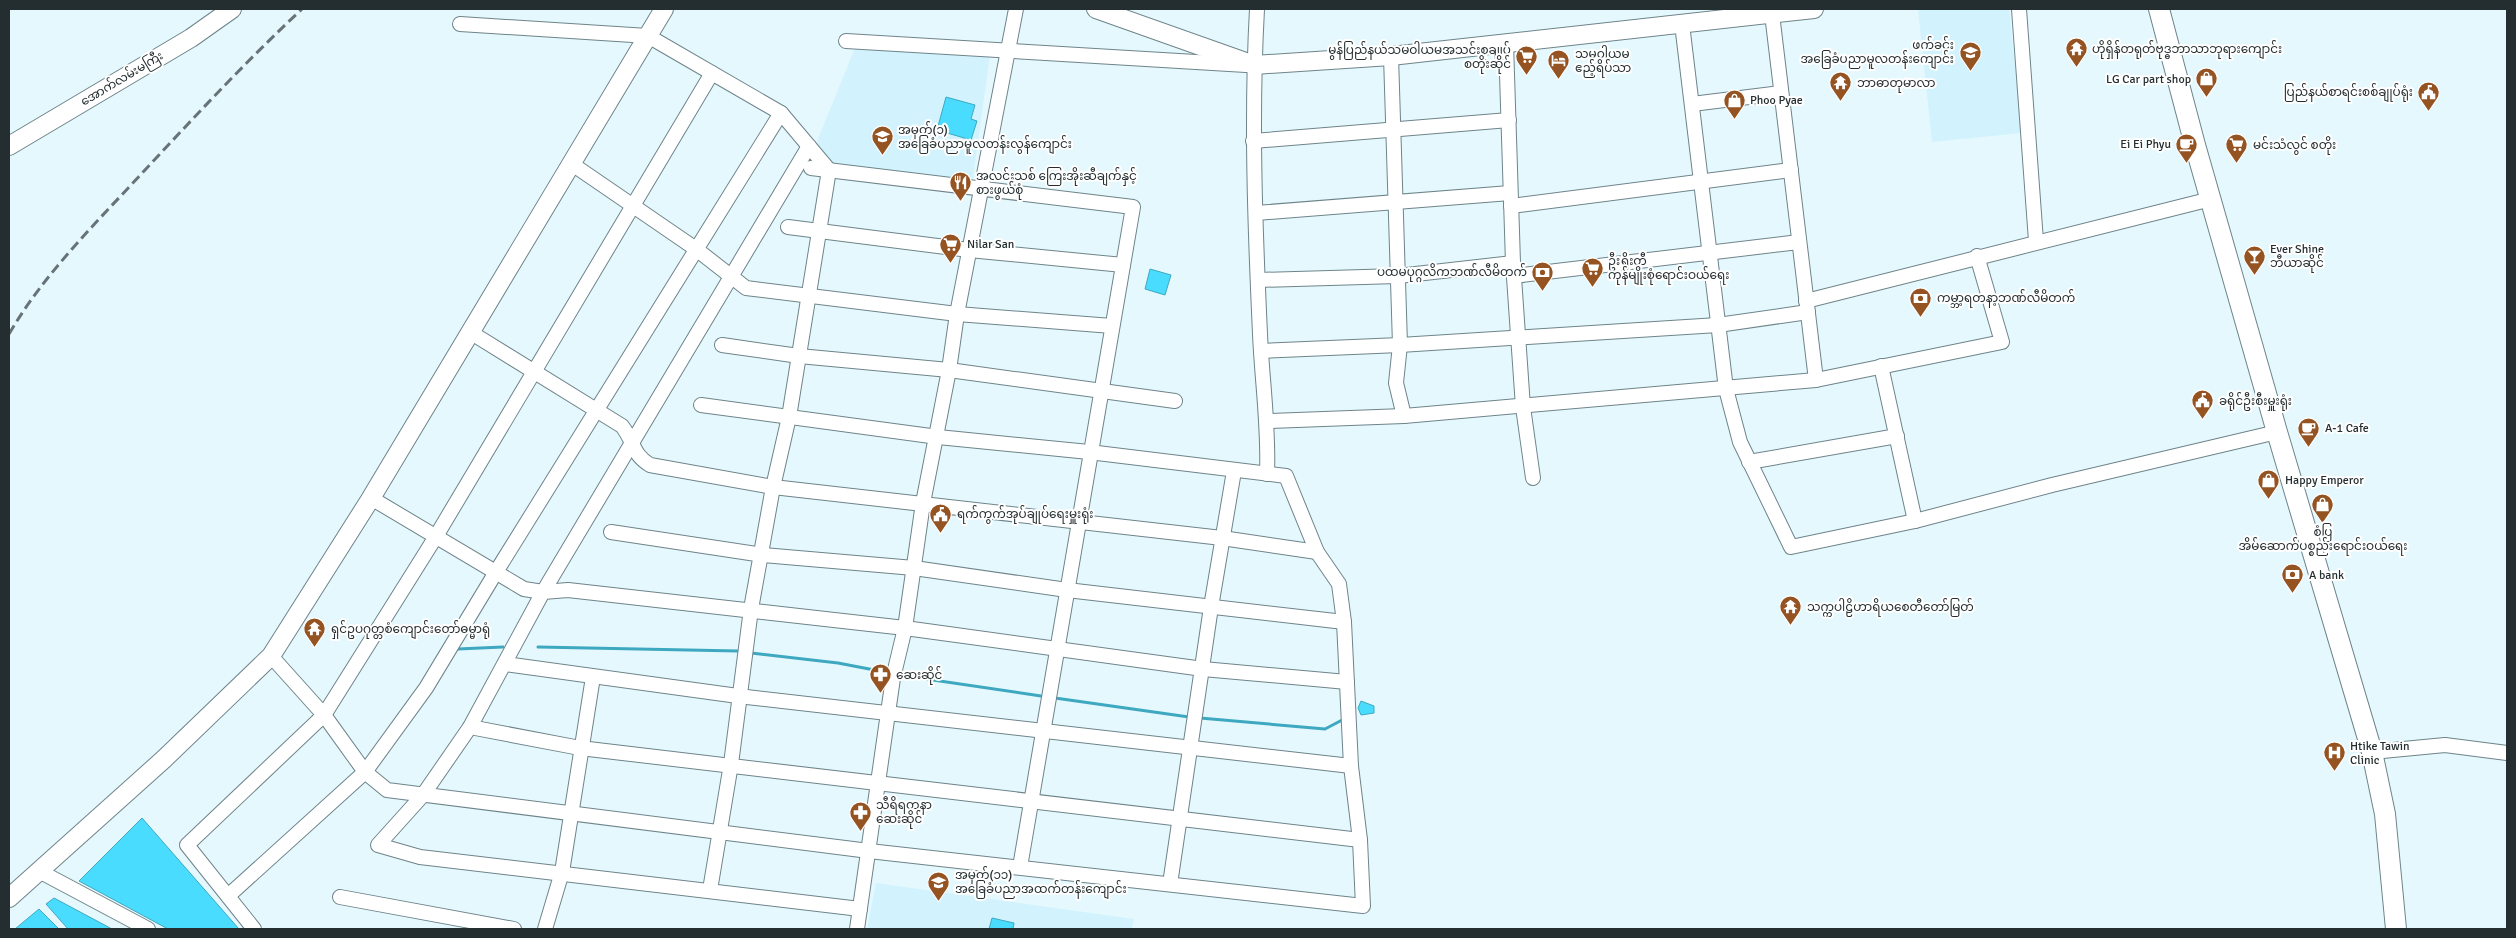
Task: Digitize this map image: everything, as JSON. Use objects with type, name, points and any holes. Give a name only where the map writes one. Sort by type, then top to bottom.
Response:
[{"type":"highway","points":[[2159,9],[2277,432],[2372,752],[2385,814],[2396,929]]},
{"type":"main road","name":"အောက်လမ်းမကြီး","points":[[9,146],[190,38],[232,9]]},
{"type":"main road","points":[[9,898],[164,759],[271,656],[371,498],[664,9]]},
{"type":"main road","points":[[1096,9],[1254,65],[1391,56],[1814,9]]},
{"type":"street","points":[[857,929],[894,674],[905,628],[923,504],[938,437],[956,314],[1016,9]]},
{"type":"street","points":[[1257,9],[1253,141],[1261,351],[1267,421],[1267,474]]},
{"type":"street","points":[[2019,9],[2036,241]]},
{"type":"street","points":[[1772,14],[1816,380]]},
{"type":"street","points":[[460,24],[648,36],[781,113],[829,170],[800,356],[789,417],[773,487],[763,555],[751,609],[738,696],[731,764],[710,890]]},
{"type":"street","points":[[1682,24],[1708,253],[1726,389],[1740,442],[1791,547],[1914,521],[2052,484],[2277,432]]},
{"type":"street","points":[[846,41],[1254,65]]},
{"type":"street","points":[[1506,43],[1513,270],[1524,407],[1533,478]]},
{"type":"street","points":[[1391,56],[1400,346],[1396,383],[1404,416]]},
{"type":"street","points":[[254,929],[187,845],[324,715],[435,538],[712,73]]},
{"type":"street","points":[[1692,104],[1781,93]]},
{"type":"street","points":[[228,896],[365,772],[426,688],[781,113]]},
{"type":"street","points":[[1253,141],[1509,120]]},
{"type":"street","points":[[809,146],[543,592],[470,727],[424,795],[378,842],[380,847],[420,857],[562,872],[860,909]]},
{"type":"street","points":[[572,164],[696,249],[746,288],[956,314],[1112,326]]},
{"type":"street","points":[[812,168],[981,190],[1132,206],[1133,209],[1077,521],[1045,730],[1020,867]]},
{"type":"street","points":[[1256,213],[1396,202],[1511,200],[1701,183],[1791,170]]},
{"type":"street","points":[[1261,351],[1400,346],[1718,325],[1807,306],[1977,256],[2211,199]]},
{"type":"street","points":[[788,227],[969,250],[1123,265]]},
{"type":"street","points":[[1258,280],[1513,270],[1708,253],[1799,242]]},
{"type":"street","points":[[1267,421],[1404,416],[1816,380],[2002,342],[1977,256]]},
{"type":"street","points":[[470,332],[595,412],[622,426],[638,457],[650,465],[773,487],[1222,538],[1317,552]]},
{"type":"street","points":[[722,345],[800,356],[949,370],[1175,401]]},
{"type":"street","points":[[1882,366],[1914,521]]},
{"type":"street","points":[[271,656],[324,715],[365,772],[387,790],[869,851],[1363,906],[1360,840],[1350,766],[1344,622],[1339,584],[1317,552],[1286,476],[1089,452],[938,437],[701,405]]},
{"type":"street","points":[[1750,462],[1897,436]]},
{"type":"street","points":[[1170,884],[1222,538],[1240,471],[1268,456]]},
{"type":"street","points":[[371,498],[435,538],[524,589],[543,592],[568,590],[751,609],[1057,647],[1203,669],[1347,682]]},
{"type":"street","points":[[611,532],[763,555],[914,568],[1067,590],[1344,622]]},
{"type":"street","points":[[505,664],[738,696],[1350,766]]},
{"type":"street","points":[[545,929],[562,872],[580,748],[593,677]]},
{"type":"street","points":[[470,727],[580,748],[731,764],[1360,840]]},
{"type":"street","points":[[2372,752],[2445,745],[2507,752]]},
{"type":"street","points":[[38,871],[148,929]]},
{"type":"street","points":[[340,897],[514,929]]},
{"type":"shaded area","name":"ဖက်ခင်း အခြေခံပညာမူလတန်းကျောင်း","points":[[1918,9],[2009,9],[2022,133],[1932,142]]},
{"type":"shaded area","points":[[857,43],[990,55],[972,184],[809,161]]},
{"type":"shaded area","name":"အမှတ်(၁၁) အခြေခံပညာအထက်တန်းကျောင်း","points":[[876,883],[1134,919],[1132,929],[867,929]]},
{"type":"water","points":[[946,97],[975,105],[971,119],[977,121],[971,140],[937,130]]},
{"type":"water","points":[[1150,269],[1171,275],[1165,295],[1145,289]]},
{"type":"water","points":[[1361,701],[1374,706],[1374,713],[1361,715],[1358,708]]},
{"type":"water","points":[[142,818],[239,929],[168,929],[79,881]]},
{"type":"water","points":[[54,898],[112,929],[68,929],[46,904]]},
{"type":"water","points":[[39,909],[59,929],[15,929]]},
{"type":"water","points":[[992,918],[1014,923],[1013,929],[989,929]]},
{"type":"waterway","points":[[458,649],[503,647]]},
{"type":"waterway","points":[[538,647],[738,651]]},
{"type":"waterway","points":[[751,653],[838,663],[890,673]]},
{"type":"waterway","points":[[899,675],[1041,696]]},
{"type":"waterway","points":[[1055,698],[1189,717]]},
{"type":"waterway","points":[[1200,718],[1325,729],[1344,719]]},
{"type":"railway","points":[[9,334],[35,294],[81,238],[215,96],[302,9]]},
{"type":"place","name":"ဟိုရှိန်တရုတ်ဗုဒ္ဓဘာသာဘုရားကျောင်း","points":[[2076,68]]},
{"type":"place","name":"ဖက်ခင်း အခြေခံပညာမူလတန်းကျောင်း","points":[[1970,71]]},
{"type":"place","name":"မွန်ပြည်နယ်သမဝါယမအသင်းစုချုပ် စတိုးဆိုင်","points":[[1527,76]]},
{"type":"place","name":"သမဝါယမ ဧည့်ရိပ်သာ","points":[[1559,80]]},
{"type":"place","name":"LG Car part shop","points":[[2207,98]]},
{"type":"place","name":"ဘာဓာတုမာလာ","points":[[1841,102]]},
{"type":"place","name":"ပြည်နယ်စာရင်းစစ်ချုပ်ရုံး","points":[[2429,111]]},
{"type":"place","name":"Phoo Pyae","points":[[1734,119]]},
{"type":"place","name":"အမှတ်(၁) အခြေခံပညာမူလတန်းလွန်ကျောင်း","points":[[882,156]]},
{"type":"place","name":"Ei Ei Phyu","points":[[2187,163]]},
{"type":"place","name":"မင်းသံလွင် စတိုး","points":[[2237,164]]},
{"type":"place","name":"အလင်းသစ် ကြေးအိုးဆီချက်နှင့် စားဖွယ်စုံ","points":[[960,202]]},
{"type":"place","name":"Nilar San","points":[[951,263]]},
{"type":"place","name":"Ever Shine ဘီယာဆိုင်","points":[[2254,275]]},
{"type":"place","name":"ဦးရှိုးတီ ကုန်မျိုးစုံရောင်းဝယ်ရေး","points":[[1592,287]]},
{"type":"place","name":"ပထမပုဂ္ဂလိကဘဏ်လီမိတက်","points":[[1543,291]]},
{"type":"place","name":"ကမ္ဘာ့ရတနာ့ဘဏ်လီမိတက်","points":[[1921,317]]},
{"type":"place","name":"ခရိုင်ဦးစီးမှူးရုံး","points":[[2203,420]]},
{"type":"place","name":"A-1 Cafe","points":[[2309,447]]},
{"type":"place","name":"Happy Emperor","points":[[2269,499]]},
{"type":"place","name":"စံပြ အိမ်ဆောက်ပစ္စည်းရောင်းဝယ်ရေး","points":[[2323,524]]},
{"type":"place","name":"ရက်ကွက်အုပ်ချုပ်ရေးမှူးရုံး","points":[[941,533]]},
{"type":"place","name":"A bank","points":[[2293,594]]},
{"type":"place","name":"သက္ကပါဠိဟာရိယစေတီတော်မြတ်","points":[[1791,626]]},
{"type":"place","name":"ရှင်ဥပဂုတ္တစံကျောင်းတော်ဓမ္မာရုံ","points":[[315,648]]},
{"type":"place","name":"ဆေးဆိုင်","points":[[880,694]]},
{"type":"place","name":"Htike Tawin Clinic","points":[[2334,772]]},
{"type":"place","name":"သီရိရတနာ ဆေးဆိုင်","points":[[860,831]]},
{"type":"place","name":"အမှတ်(၁၁) အခြေခံပညာအထက်တန်းကျောင်း","points":[[939,901]]}]
